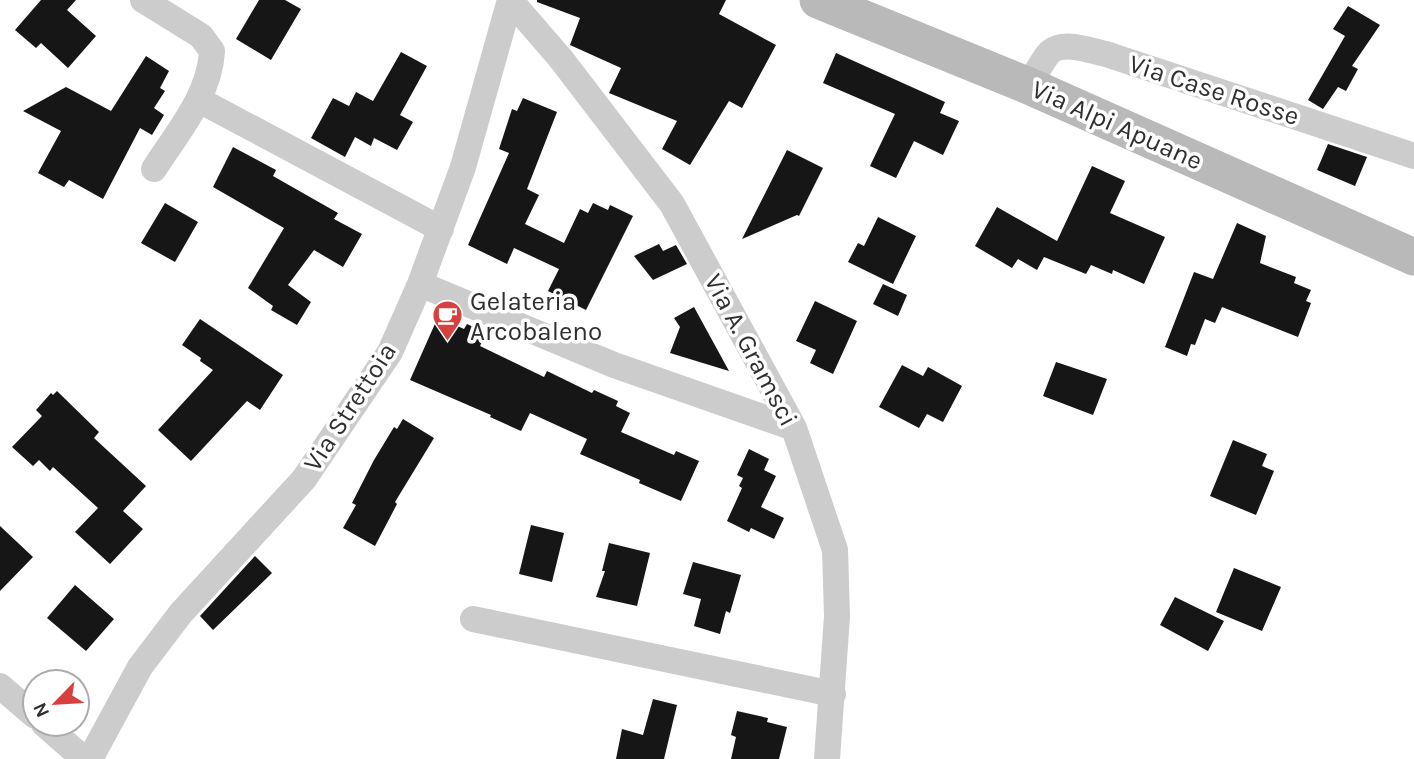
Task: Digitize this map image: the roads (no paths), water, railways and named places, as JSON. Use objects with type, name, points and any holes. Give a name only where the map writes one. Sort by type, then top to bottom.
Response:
[{"type":"main road","name":"Via Alpi Apuane","points":[[818,0],[1029,86],[1414,257]]},
{"type":"street","points":[[143,0],[201,36],[212,51],[211,70],[198,100],[154,169]]},
{"type":"street","name":"Via Strettoia","points":[[90,759],[148,656],[181,612],[304,479],[390,352],[420,284],[463,167],[510,0]]},
{"type":"street","name":"Via A. Gramsci","points":[[510,0],[561,59],[672,204],[794,428],[835,550],[837,616],[827,759]]},
{"type":"street","name":"Via Case Rosse","points":[[1029,86],[1050,52],[1061,47],[1074,48],[1106,54],[1414,156]]},
{"type":"street","points":[[198,100],[441,229]]},
{"type":"street","points":[[420,284],[614,366],[794,428]]},
{"type":"street","points":[[473,619],[833,694]]},
{"type":"street","points":[[0,685],[21,704]]},
{"type":"street","points":[[60,738],[84,759]]},
{"type":"place","name":"Gelateria Arcobaleno","points":[[447,343]]}]
